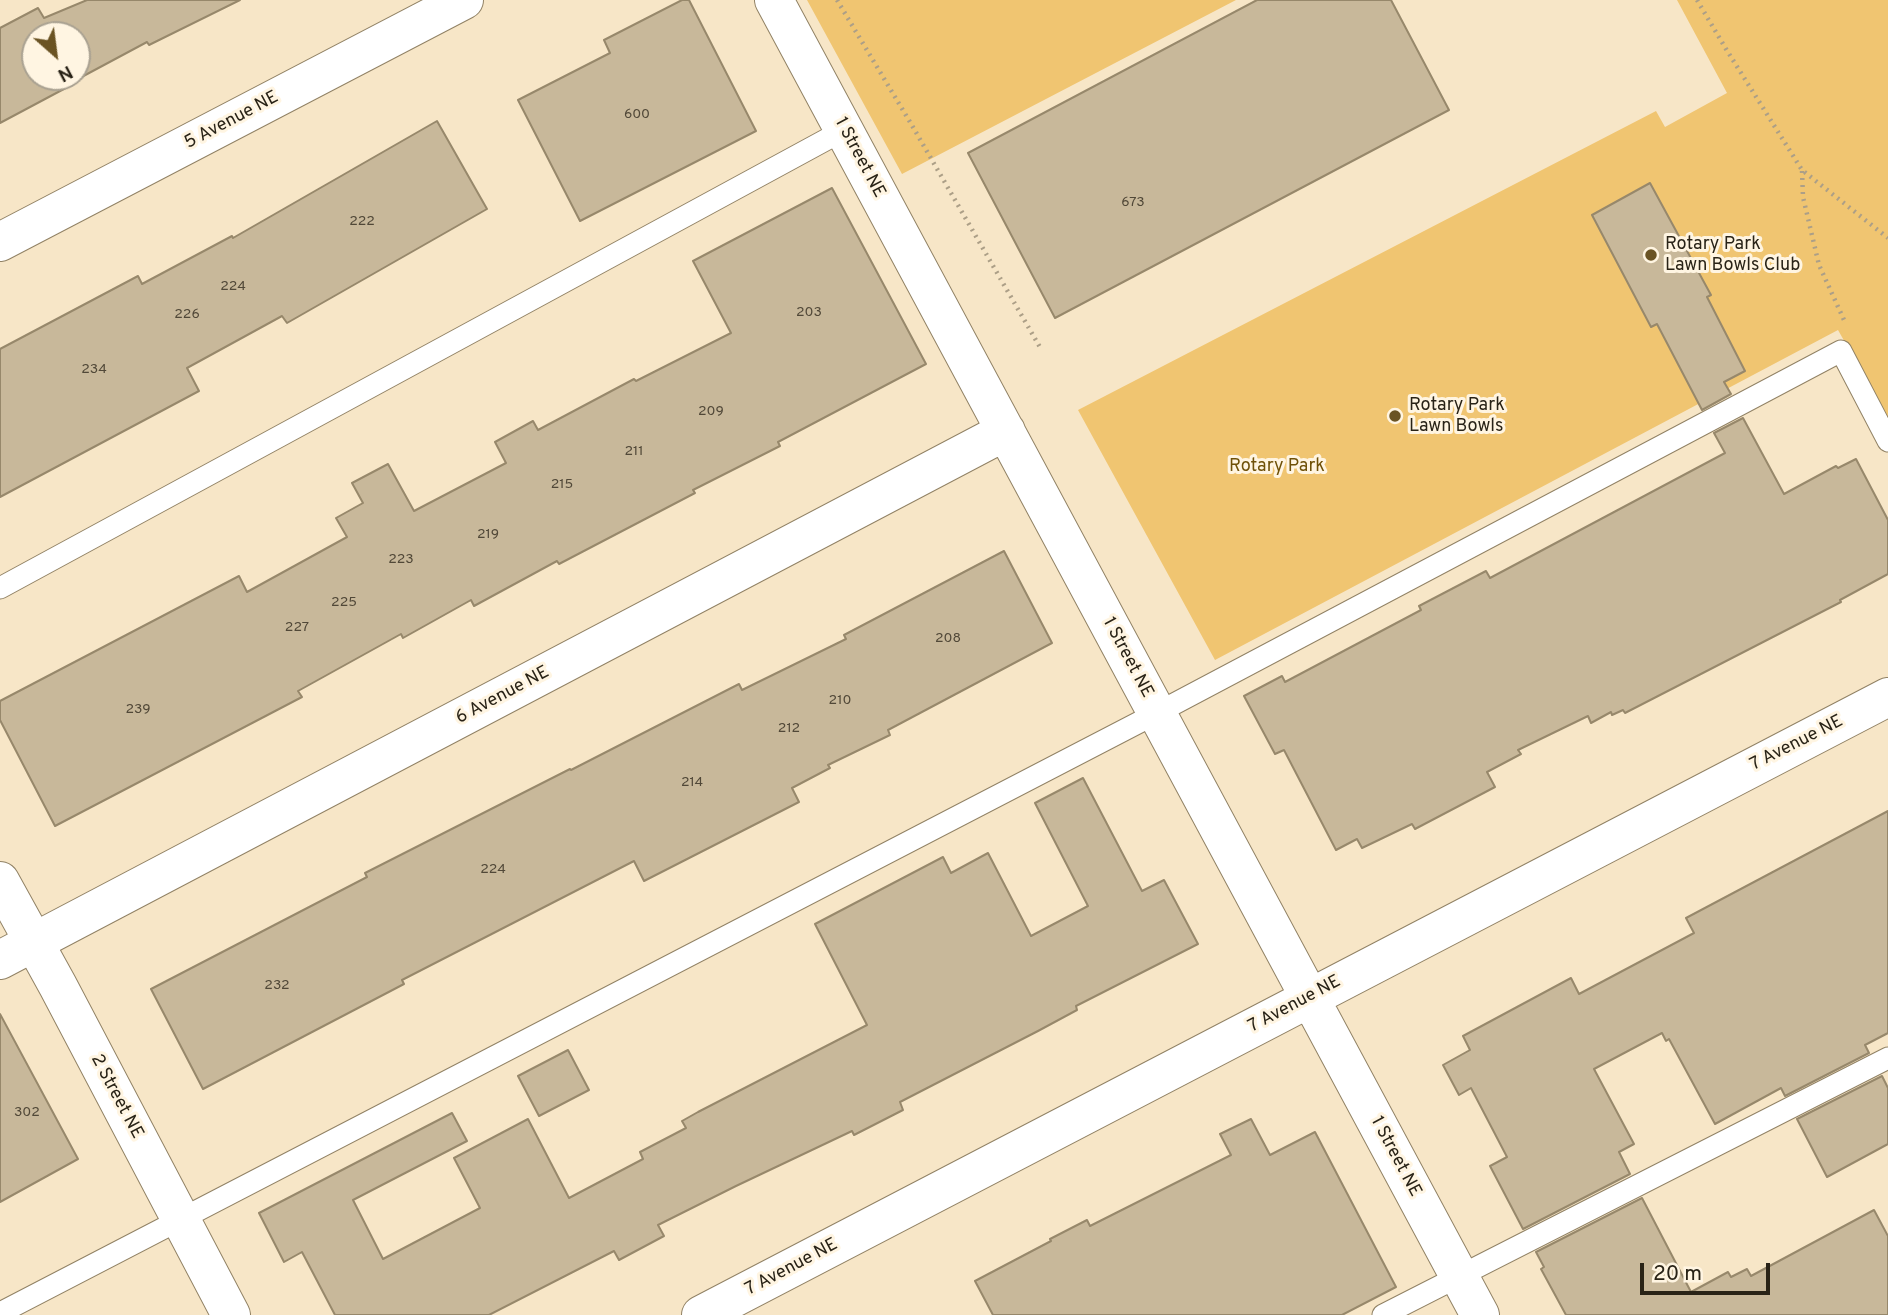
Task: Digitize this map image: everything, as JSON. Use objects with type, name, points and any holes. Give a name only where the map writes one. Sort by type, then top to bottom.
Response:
[{"type":"street","name":"5 Avenue NE","points":[[0,242],[464,0]]},
{"type":"street","name":"1 Street NE","points":[[774,0],[1480,1315]]},
{"type":"street","name":"6 Avenue NE","points":[[0,960],[1006,431]]},
{"type":"street","name":"7 Avenue NE","points":[[701,1315],[1888,697]]},
{"type":"street","name":"2 Street NE","points":[[0,881],[231,1315]]},
{"type":"lane","points":[[0,588],[844,130]]},
{"type":"lane","points":[[0,1313],[1157,713],[1841,351],[1888,441]]},
{"type":"lane","points":[[1383,1315],[1888,1058]]},
{"type":"path","points":[[837,0],[1041,349]]},
{"type":"path","points":[[1697,0],[1802,170],[1888,238]]},
{"type":"path","points":[[1802,170],[1803,197],[1819,265],[1849,330]]},
{"type":"green space","points":[[807,0],[1236,0],[902,174]]},
{"type":"green space","name":"Rotary Park","points":[[1677,0],[1888,0],[1888,418],[1838,330],[1215,660],[1078,410],[1656,111],[1665,127],[1727,93]]},
{"type":"building","points":[[87,0],[240,0],[149,45],[147,42],[91,72],[91,21],[21,21],[21,91],[60,91],[0,123],[0,28],[38,8],[44,18]]},
{"type":"building","points":[[682,0],[689,0],[756,131],[580,221],[518,100],[610,53],[604,40]]},
{"type":"building","points":[[1257,0],[1391,0],[1449,110],[1055,318],[968,153]]},
{"type":"building","points":[[437,121],[487,209],[287,323],[282,316],[187,368],[199,391],[0,497],[0,349],[138,276],[142,284],[232,236],[233,238]]},
{"type":"building","name":"Rotary Park Lawn Bowls Club","points":[[1650,183],[1711,295],[1707,297],[1745,371],[1724,382],[1731,394],[1702,410],[1657,324],[1651,327],[1592,215]]},
{"type":"building","points":[[832,188],[926,364],[778,442],[780,446],[693,490],[695,493],[559,564],[557,561],[474,606],[471,600],[403,638],[401,634],[298,691],[302,697],[55,826],[0,720],[0,701],[239,576],[247,592],[347,537],[336,518],[363,503],[352,483],[388,464],[414,511],[506,463],[495,442],[533,421],[538,430],[634,379],[636,381],[731,333],[693,261]]},
{"type":"building","points":[[1743,418],[1784,494],[1836,466],[1838,468],[1856,459],[1888,520],[1888,574],[1840,600],[1841,602],[1625,713],[1623,710],[1612,715],[1611,712],[1591,723],[1588,716],[1518,750],[1521,754],[1487,772],[1495,787],[1415,829],[1412,824],[1362,848],[1357,839],[1336,850],[1284,750],[1275,754],[1244,696],[1282,676],[1285,682],[1421,610],[1419,606],[1486,571],[1490,578],[1725,453],[1714,433]]},
{"type":"building","points":[[1004,551],[1052,643],[888,730],[890,735],[828,765],[830,768],[792,788],[799,802],[644,881],[634,861],[402,980],[404,984],[203,1089],[151,989],[367,877],[365,873],[570,769],[739,684],[742,690],[846,639],[844,635]]},
{"type":"building","points":[[1083,778],[1142,891],[1164,880],[1198,944],[1076,1006],[1077,1010],[900,1102],[903,1110],[854,1135],[852,1131],[658,1225],[664,1236],[619,1260],[614,1251],[489,1315],[335,1315],[302,1252],[284,1262],[259,1213],[452,1113],[467,1141],[353,1200],[383,1259],[480,1208],[454,1158],[528,1119],[569,1198],[643,1159],[640,1152],[686,1128],[682,1121],[867,1025],[815,924],[943,857],[951,873],[988,853],[1031,936],[1088,906],[1035,803]]},
{"type":"building","points":[[1888,811],[1888,1033],[1865,1045],[1869,1053],[1785,1096],[1781,1088],[1715,1124],[1669,1039],[1666,1041],[1662,1033],[1594,1069],[1634,1144],[1619,1152],[1630,1174],[1523,1229],[1490,1166],[1507,1157],[1471,1088],[1459,1095],[1443,1065],[1470,1050],[1463,1036],[1571,978],[1579,994],[1694,933],[1686,918]]},
{"type":"building","points":[[0,1014],[78,1159],[0,1202]]},
{"type":"building","points":[[568,1050],[589,1090],[539,1116],[518,1076]]},
{"type":"building","points":[[1882,1076],[1888,1088],[1888,1144],[1827,1177],[1797,1119]]},
{"type":"building","points":[[1251,1119],[1270,1155],[1315,1132],[1396,1287],[1342,1315],[993,1315],[975,1281],[1087,1220],[1090,1226],[1231,1155],[1220,1134]]},
{"type":"building","points":[[1642,1198],[1691,1292],[1728,1272],[1731,1277],[1747,1269],[1751,1276],[1874,1210],[1888,1236],[1888,1315],[1566,1315],[1541,1269],[1544,1267],[1536,1252]]},
{"type":"place","name":"Rotary Park Lawn Bowls Club","points":[[1651,255]]},
{"type":"place","name":"Rotary Park Lawn Bowls","points":[[1395,416]]}]
